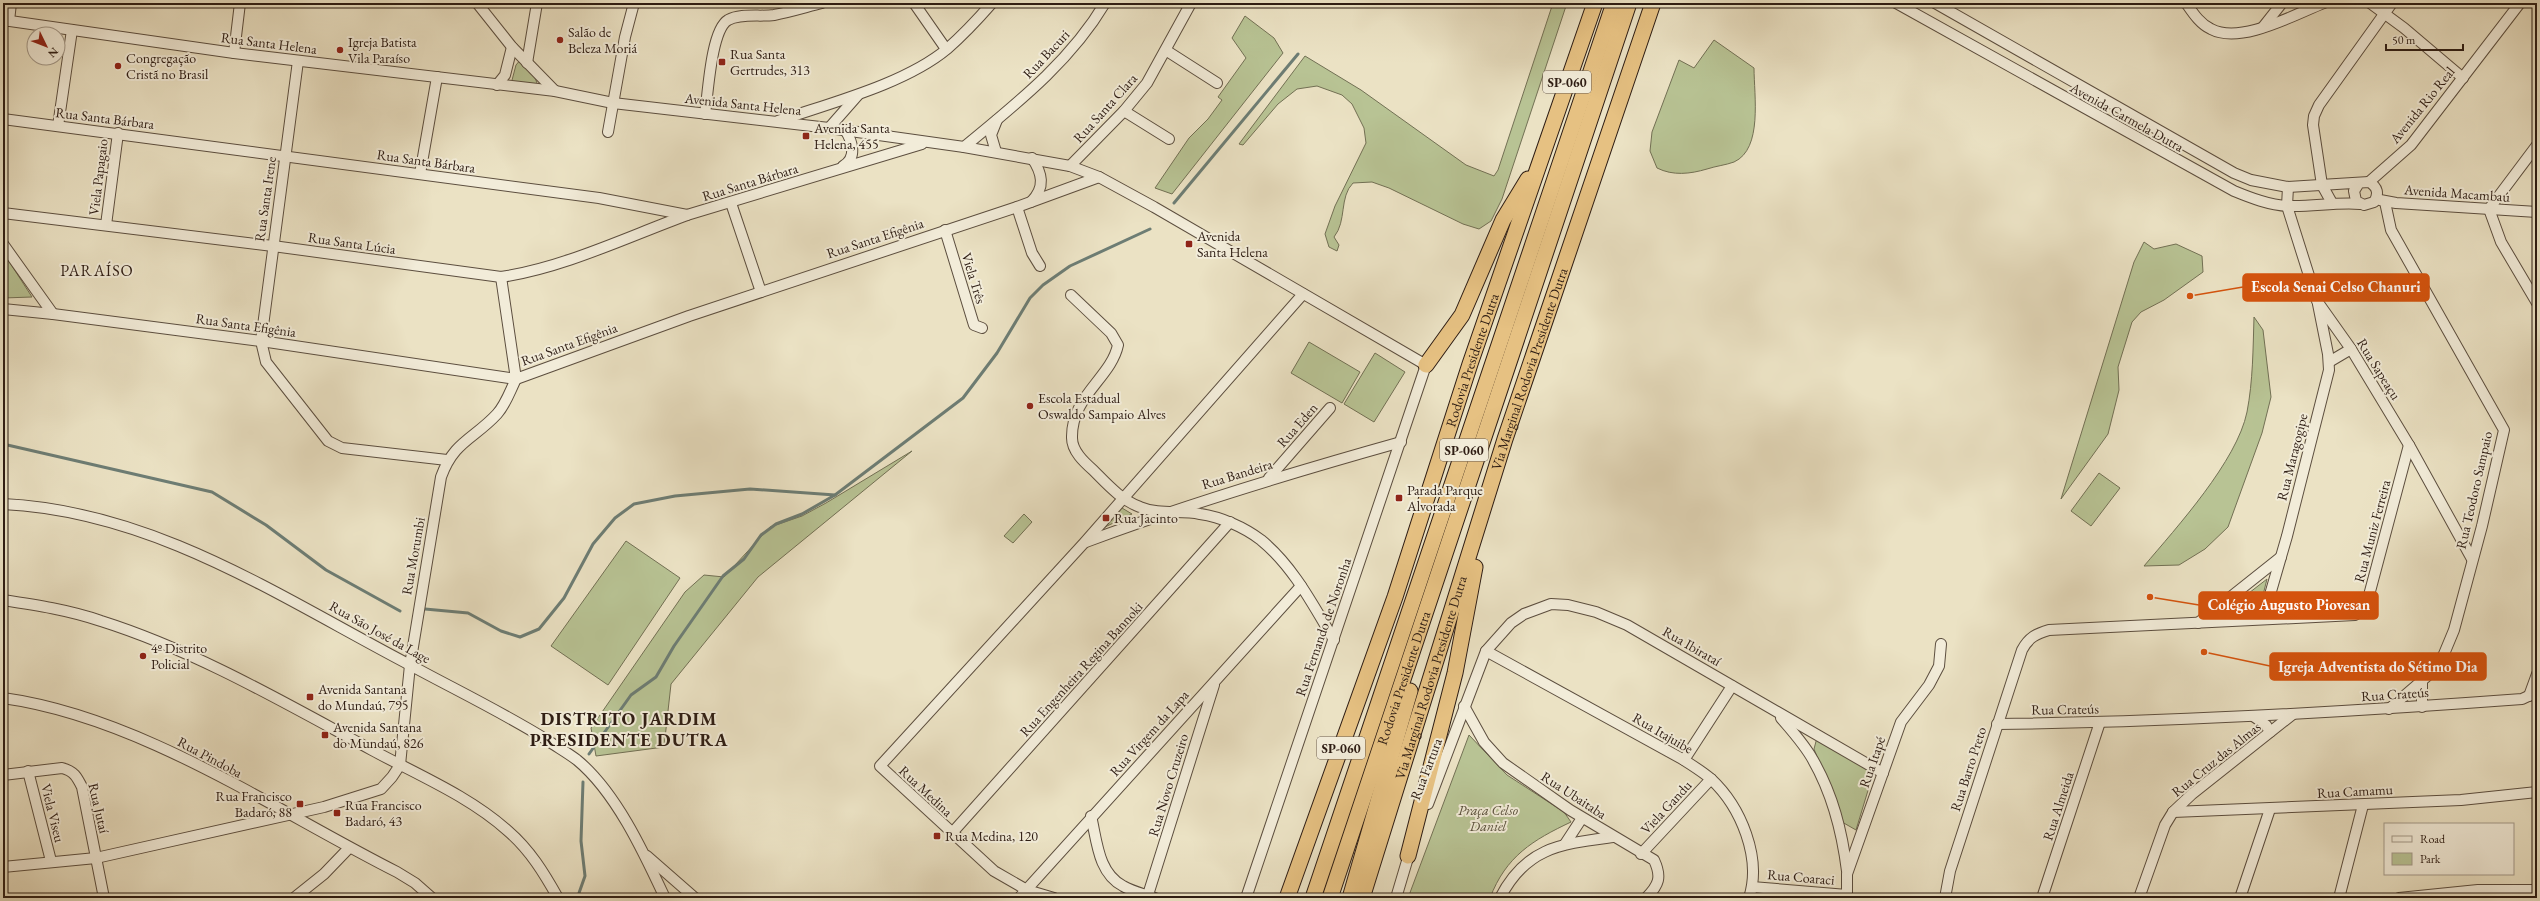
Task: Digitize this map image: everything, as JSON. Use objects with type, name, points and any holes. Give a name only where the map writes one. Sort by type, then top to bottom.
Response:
[{"type":"highway","name":"Rodovia Presidente Dutra","points":[[1287,898],[1395,597],[1470,364],[1595,3]]},
{"type":"highway","name":"Rodovia Presidente Dutra","points":[[1313,898],[1614,3]]},
{"type":"highway","name":"Rodovia Presidente Dutra","points":[[1330,898],[1629,3]]},
{"type":"highway","name":"Via Marginal Rodovia Presidente Dutra","points":[[1362,898],[1505,439],[1653,3]]},
{"type":"highway","points":[[1647,21],[1658,3]]},
{"type":"highway","points":[[1426,365],[1462,315],[1503,220],[1540,162]]},
{"type":"highway","points":[[1408,856],[1455,673],[1471,584],[1504,473],[1505,439]]},
{"type":"highway","points":[[1350,898],[1413,679],[1409,662]]},
{"type":"street","points":[[6,20],[11,3]]},
{"type":"street","points":[[234,53],[240,3]]},
{"type":"street","points":[[477,3],[512,47],[555,91]]},
{"type":"street","points":[[527,63],[538,3]]},
{"type":"street","points":[[608,132],[634,3]]},
{"type":"street","points":[[705,114],[716,41],[721,27],[728,20],[741,17],[774,15],[822,3]]},
{"type":"street","points":[[914,3],[946,49]]},
{"type":"street","points":[[775,122],[860,93],[924,64],[946,49],[992,3]]},
{"type":"street","name":"Rua Bacuri","points":[[964,147],[1036,87],[1060,63],[1083,36],[1105,3]]},
{"type":"street","name":"Rua Santa Clara","points":[[1070,166],[1124,111],[1147,83],[1192,3]]},
{"type":"street","name":"Avenida Carmela Dutra","points":[[1896,3],[2223,185],[2248,196],[2287,206],[2332,203],[2360,204]]},
{"type":"street","name":"Avenida Carmela Dutra","points":[[1935,3],[2234,173],[2251,180],[2288,187],[2364,183]]},
{"type":"street","points":[[2186,3],[2197,18],[2210,29],[2224,34],[2262,28],[2324,3]]},
{"type":"street","points":[[2262,28],[2282,3]]},
{"type":"street","points":[[2370,3],[2385,13],[2463,78]]},
{"type":"street","points":[[2332,203],[2322,185],[2313,125],[2314,116],[2392,3]]},
{"type":"street","name":"Avenida Rio Real","points":[[2364,183],[2411,145],[2520,3]]},
{"type":"street","name":"Rua Santa Helena","points":[[6,20],[234,53],[555,91]]},
{"type":"street","points":[[58,126],[72,30]]},
{"type":"street","points":[[497,85],[505,75],[512,47]]},
{"type":"street","points":[[1166,51],[1217,83]]},
{"type":"street","name":"Rua Santa Irene","points":[[261,341],[298,61]]},
{"type":"street","points":[[420,174],[437,77]]},
{"type":"street","name":"Avenida Santa Helena","points":[[555,91],[613,103],[845,130],[925,143],[964,147],[1070,166],[1099,177],[1426,365]]},
{"type":"street","points":[[829,128],[860,93]]},
{"type":"street","points":[[1124,111],[1169,139]]},
{"type":"street","name":"Rua Bacuri","points":[[996,152],[992,135],[1000,117]]},
{"type":"street","name":"Rua Santa Bárbara","points":[[3,119],[118,133],[599,198],[687,215],[731,203],[839,168],[925,143]]},
{"type":"street","name":"Rua Santa Bárbara","points":[[839,168],[847,164],[851,157],[853,147],[845,130]]},
{"type":"street","name":"Viela Papagaio","points":[[106,225],[118,133]]},
{"type":"street","points":[[2537,145],[2489,209],[2501,242],[2537,303]]},
{"type":"street","points":[[1031,202],[1038,193],[1042,183],[1039,170],[1032,158]]},
{"type":"street","name":"Rua Santa Efigênia","points":[[3,309],[261,341],[516,379],[761,292],[1017,207],[1099,177]]},
{"type":"street","points":[[2364,183],[2377,189],[2381,200],[2369,205],[2360,204],[2356,201],[2354,191],[2364,183]]},
{"type":"street","name":"Rua Sapeaçu","points":[[2288,187],[2287,206],[2317,300],[2351,349],[2409,445],[2472,559]]},
{"type":"street","name":"Avenida Macambaú","points":[[2381,200],[2537,212]]},
{"type":"street","name":"Rua Teodoro Sampaio","points":[[2381,200],[2391,230],[2504,430],[2482,526],[2454,630],[2444,654],[2422,683],[2389,708]]},
{"type":"street","points":[[731,203],[761,292]]},
{"type":"street","points":[[1017,207],[1032,253],[1040,266]]},
{"type":"street","name":"Rua Santa Lúcia","points":[[3,213],[273,246],[500,277],[523,274],[552,265],[687,215]]},
{"type":"street","name":"Viela Três","points":[[945,230],[974,326],[982,328]]},
{"type":"street","points":[[3,244],[53,314]]},
{"type":"street","points":[[500,277],[516,379]]},
{"type":"street","points":[[1084,543],[1302,294]]},
{"type":"street","points":[[1071,295],[1111,333],[1118,345],[1113,358],[1080,404],[1074,420],[1072,439],[1075,451],[1087,465],[1123,498],[1145,509],[1200,514],[1230,522],[1260,540],[1281,560],[1301,586],[1334,640]]},
{"type":"street","name":"Rua Maragogipe","points":[[2263,619],[2281,557],[2329,362],[2317,300]]},
{"type":"street","points":[[261,341],[266,362],[328,441],[342,448],[447,460]]},
{"type":"street","points":[[2329,362],[2351,349]]},
{"type":"street","name":"Rua Fernando de Noronha","points":[[1246,898],[1426,365]]},
{"type":"street","name":"Rua Morumbi","points":[[400,765],[410,665],[441,477],[447,460],[455,449],[497,414],[516,379]]},
{"type":"street","name":"Rua Eden","points":[[1269,478],[1330,408]]},
{"type":"street","name":"Rua Bandeira","points":[[1084,543],[1167,511],[1269,478],[1400,442]]},
{"type":"street","name":"Rua Muniz Ferreira","points":[[2022,650],[2028,640],[2035,634],[2049,630],[2355,615],[2363,610],[2368,599],[2409,445]]},
{"type":"street","name":"Rua São José da Lage","points":[[3,504],[66,511],[128,527],[194,552],[239,572],[410,665],[509,716],[577,760],[619,810],[644,853],[665,898]]},
{"type":"street","name":"Rua Engenheira Regina Bannoki","points":[[952,833],[1230,522]]},
{"type":"street","name":"Rua Medina","points":[[1054,898],[1026,890],[994,871],[880,766],[1084,543]]},
{"type":"street","points":[[2198,623],[2281,557]]},
{"type":"street","name":"Rua Virgem da Lapa","points":[[1019,898],[1091,816],[1301,586]]},
{"type":"street","points":[[3,600],[49,607],[101,621],[158,643],[219,670],[400,765],[480,808],[509,832],[537,861],[558,898]]},
{"type":"street","name":"Rua Ibirataí","points":[[1486,651],[1511,623],[1524,614],[1552,604],[1568,605],[1596,612],[1627,625],[1883,773]]},
{"type":"street","name":"Rua Itapé","points":[[1847,897],[1847,874],[1901,722],[1928,685],[1939,666],[1941,644]]},
{"type":"street","name":"Rua Barro Preto","points":[[1945,898],[1950,871],[2022,650]]},
{"type":"street","name":"Rua Fartura","points":[[1396,898],[1408,856],[1486,651]]},
{"type":"street","name":"Rua Itajuibe","points":[[1486,651],[1684,760],[1711,779],[1728,799],[1744,826],[1751,858],[1752,888],[1749,898]]},
{"type":"street","points":[[2533,694],[2537,674]]},
{"type":"street","name":"Rua Novo Cruzeiro","points":[[1150,897],[1215,681]]},
{"type":"street","points":[[2422,683],[2422,706]]},
{"type":"street","points":[[1684,760],[1732,686]]},
{"type":"street","name":"Rua Crateús","points":[[1997,724],[2100,722],[2293,714],[2522,699],[2533,694]]},
{"type":"street","name":"Rua Pindoba","points":[[3,698],[30,702],[90,719],[162,747],[291,815],[349,848],[398,872],[415,883],[432,898]]},
{"type":"street","name":"Rua Ubaitaba","points":[[1464,706],[1484,742],[1503,763],[1582,818],[1641,854],[1654,860],[1660,872],[1657,885],[1646,898]]},
{"type":"street","points":[[1778,713],[1813,759],[1834,802],[1842,832],[1847,874]]},
{"type":"street","name":"Rua Cruz das Almas","points":[[2139,898],[2165,825],[2173,812],[2192,794],[2293,714]]},
{"type":"street","points":[[2253,716],[2266,725],[2270,732]]},
{"type":"street","name":"Rua Almeida","points":[[2042,898],[2100,722]]},
{"type":"street","points":[[3,867],[96,858],[291,815],[381,789],[392,778],[400,765]]},
{"type":"street","name":"Rua Jutaí","points":[[3,775],[62,768],[71,770],[77,776],[82,787],[104,898]]},
{"type":"street","name":"Viela Viseu","points":[[28,771],[51,862]]},
{"type":"street","name":"Viela Gandu","points":[[1641,854],[1711,779]]},
{"type":"street","name":"Rua Camamu","points":[[2173,812],[2461,800],[2537,792]]},
{"type":"street","points":[[2339,898],[2363,805]]},
{"type":"street","points":[[2240,898],[2270,809]]},
{"type":"street","points":[[1091,816],[1105,868],[1113,879],[1123,886],[1150,897]]},
{"type":"street","points":[[1565,844],[1582,818]]},
{"type":"street","points":[[1500,898],[1522,865],[1537,855],[1565,844],[1613,837]]},
{"type":"street","points":[[294,898],[324,874],[349,848]]},
{"type":"street","points":[[644,853],[695,898]]},
{"type":"street","name":"Rua Coaraci","points":[[1752,888],[1847,897]]},
{"type":"street","points":[[2399,898],[2537,890]]},
{"type":"green space","points":[[1553,3],[1567,3],[1502,199],[1491,221],[1479,229],[1463,224],[1389,188],[1372,182],[1353,183],[1346,195],[1338,231],[1334,237],[1339,245],[1337,251],[1329,247],[1325,234],[1335,206],[1366,143],[1364,128],[1352,104],[1342,95],[1317,86],[1297,89],[1278,104],[1243,145],[1239,144],[1305,56],[1361,90],[1466,165],[1494,176],[1498,170]]},
{"type":"green space","points":[[1245,16],[1274,38],[1283,53],[1172,194],[1155,188],[1189,138],[1208,119],[1222,100],[1218,97],[1246,58],[1232,38]]},
{"type":"green space","points":[[1714,40],[1754,68],[1755,120],[1749,146],[1743,155],[1731,163],[1688,173],[1663,171],[1657,168],[1650,151],[1652,132],[1679,60],[1694,68]]},
{"type":"green space","points":[[521,59],[533,72],[538,86],[511,84],[516,65]]},
{"type":"green space","points":[[2144,242],[2154,249],[2176,244],[2202,256],[2203,272],[2164,300],[2141,312],[2132,322],[2118,367],[2119,390],[2108,434],[2061,499],[2134,262]]},
{"type":"green space","points":[[3,252],[32,297],[3,298]]},
{"type":"green space","points":[[2254,317],[2263,330],[2271,397],[2262,433],[2228,527],[2205,549],[2179,565],[2144,566],[2204,493],[2219,472],[2241,431],[2247,412],[2250,389]]},
{"type":"green space","points":[[1309,342],[1360,372],[1342,403],[1291,373]]},
{"type":"green space","points":[[1375,353],[1405,372],[1374,422],[1344,404]]},
{"type":"green space","points":[[912,451],[758,577],[671,684],[664,747],[596,756],[591,728],[685,592],[704,575],[724,577],[770,527],[802,516]]},
{"type":"green space","points":[[2099,473],[2120,488],[2091,526],[2071,511]]},
{"type":"green space","points":[[1122,508],[1132,514],[1105,527]]},
{"type":"green space","points":[[1024,514],[1032,522],[1013,543],[1004,536]]},
{"type":"green space","points":[[626,541],[680,578],[608,685],[551,646]]},
{"type":"green space","points":[[2267,579],[2259,611],[2218,617]]},
{"type":"green space","points":[[1819,730],[1876,764],[1856,830],[1842,822],[1814,749]]},
{"type":"green space","name":"Praça Celso Daniel","points":[[1469,735],[1507,775],[1564,812],[1571,822],[1533,843],[1522,851],[1504,871],[1490,898],[1408,898]]},
{"type":"waterway","points":[[1174,203],[1298,54]]},
{"type":"waterway","points":[[425,609],[468,613],[501,631],[520,637],[539,629],[564,598],[593,544],[615,518],[634,504],[675,496],[750,489],[835,495],[963,398],[997,353],[1030,298],[1043,285],[1070,266],[1150,229]]},
{"type":"waterway","points":[[3,444],[212,492],[266,525],[326,570],[400,611]]},
{"type":"waterway","points":[[589,754],[631,695],[656,677],[674,646],[723,576],[744,559],[761,535],[776,524],[802,514],[835,495]]},
{"type":"waterway","points":[[579,893],[585,876],[581,841],[583,782]]},
{"type":"place","name":"Salão de Beleza Moriá","points":[[560,40]]},
{"type":"place","name":"Igreja Batista Vila Paraíso","points":[[340,50]]},
{"type":"place","name":"Rua Santa Gertrudes, 313","points":[[722,62]]},
{"type":"place","name":"Congregação Cristã no Brasil","points":[[118,66]]},
{"type":"place","name":"Avenida Santa Helena, 455","points":[[806,136]]},
{"type":"place","name":"Avenida Santa Helena","points":[[1189,244]]},
{"type":"place","name":"Escola Senai Celso Chanuri","points":[[2190,296]]},
{"type":"place","name":"Escola Estadual Oswaldo Sampaio Alves","points":[[1030,406]]},
{"type":"place","name":"Parada Parque Alvorada","points":[[1399,498]]},
{"type":"place","name":"Rua Jacinto","points":[[1106,518]]},
{"type":"place","name":"Colégio Augusto Piovesan","points":[[2150,597]]},
{"type":"place","name":"Igreja Adventista do Sétimo Dia","points":[[2204,652]]},
{"type":"place","name":"4º Distrito Policial","points":[[143,656]]},
{"type":"place","name":"Avenida Santana do Mundaú, 795","points":[[310,697]]},
{"type":"place","name":"Avenida Santana do Mundaú, 826","points":[[325,735]]},
{"type":"place","name":"Rua Francisco Badaró, 88","points":[[300,804]]},
{"type":"place","name":"Rua Francisco Badaró, 43","points":[[337,813]]},
{"type":"place","name":"Rua Medina, 120","points":[[937,836]]},
{"type":"district","name":"PARAÍSO","points":[[97,270]]},
{"type":"district","name":"DISTRITO JARDIM PRESIDENTE DUTRA","points":[[629,729]]}]
